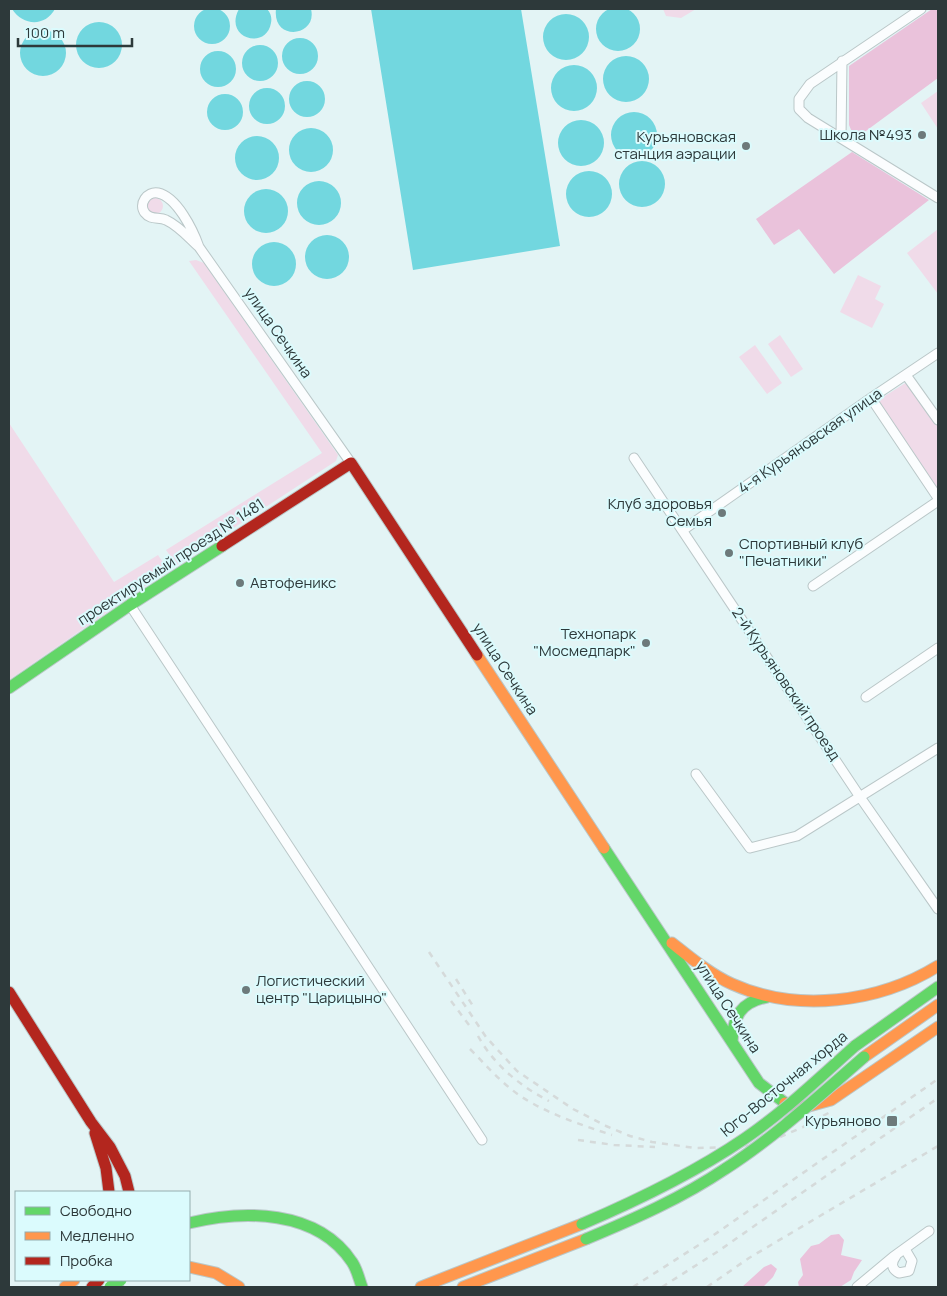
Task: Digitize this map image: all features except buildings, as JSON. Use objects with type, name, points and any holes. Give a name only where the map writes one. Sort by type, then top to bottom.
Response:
[{"type":"street","points":[[920,9],[810,84],[799,99],[800,109],[808,118],[938,198]]},
{"type":"street","points":[[841,138],[842,61]]},
{"type":"street","name":"улица Сечкина","points":[[199,247],[193,229],[183,214],[165,196],[158,193],[146,196],[143,204],[144,212],[150,217],[165,219],[176,225],[199,247],[351,463],[759,1083],[771,1096],[787,1105],[798,1108],[813,1107],[831,1100],[938,1027]]},
{"type":"street","name":"4-я Курьяновская улица","points":[[683,530],[938,353]]},
{"type":"street","points":[[906,375],[938,420]]},
{"type":"street","points":[[813,586],[938,500],[871,398]]},
{"type":"street","name":"2-й Курьяновский проезд","points":[[634,458],[860,797],[938,909]]},
{"type":"street","name":"проектируемый проезд № 1481","points":[[9,688],[130,605],[351,463]]},
{"type":"street","points":[[130,605],[482,1140]]},
{"type":"street","points":[[866,697],[938,648]]},
{"type":"street","points":[[696,774],[750,848],[797,836],[938,748]]},
{"type":"street","points":[[662,936],[690,958],[732,984],[752,992],[782,998],[838,999],[872,995],[898,987],[938,966]]},
{"type":"street","name":"Юго-Восточная хорда","points":[[421,1287],[582,1224],[646,1195],[695,1169],[744,1138],[855,1046],[938,987]]},
{"type":"street","points":[[9,992],[91,1122],[110,1147],[125,1176],[129,1191]]},
{"type":"street","points":[[732,1042],[733,1028],[739,1011],[751,1001],[769,996]]},
{"type":"street","name":"Юго-Восточная хорда","points":[[463,1287],[644,1214],[703,1183],[753,1150],[864,1057],[938,1005]]},
{"type":"street","points":[[91,1122],[106,1168],[109,1191]]},
{"type":"street","points":[[190,1223],[223,1216],[251,1215],[278,1218],[303,1224],[324,1233],[341,1247],[353,1262],[362,1287]]},
{"type":"street","points":[[857,1287],[929,1231]]},
{"type":"street","points":[[874,1274],[885,1270],[906,1273],[911,1268],[912,1262],[905,1249]]},
{"type":"street","points":[[896,1255],[892,1263],[896,1272]]},
{"type":"street","points":[[193,1267],[216,1273],[231,1280],[239,1287]]},
{"type":"shaded area","points":[[663,9],[696,9],[681,18],[666,16]]},
{"type":"shaded area","points":[[932,9],[938,9],[938,78],[855,139],[849,125],[849,66]]},
{"type":"shaded area","points":[[938,91],[938,129],[921,103]]},
{"type":"shaded area","points":[[852,152],[929,200],[834,274],[799,229],[774,245],[756,219]]},
{"type":"shaded area","points":[[152,198],[158,198],[163,203],[161,212],[152,214],[147,209],[147,203]]},
{"type":"shaded area","points":[[938,229],[938,294],[907,253]]},
{"type":"shaded area","points":[[196,260],[204,263],[338,455],[336,461],[177,565],[166,550],[322,453],[189,261]]},
{"type":"shaded area","points":[[858,275],[881,286],[875,299],[884,304],[872,328],[840,312]]},
{"type":"shaded area","points":[[780,335],[803,369],[791,377],[768,344]]},
{"type":"shaded area","points":[[755,345],[782,383],[767,394],[739,357]]},
{"type":"shaded area","points":[[907,382],[938,426],[938,490],[877,401]]},
{"type":"shaded area","points":[[9,423],[114,582],[158,555],[168,570],[9,680]]},
{"type":"shaded area","points":[[839,1234],[844,1240],[841,1255],[862,1260],[851,1280],[840,1287],[799,1287],[798,1282],[803,1275],[800,1259],[811,1246],[819,1244],[831,1235]]},
{"type":"shaded area","points":[[771,1264],[777,1269],[773,1277],[763,1287],[742,1287],[764,1267]]},
{"type":"water","points":[[622,7],[634,13],[639,20],[639,38],[634,45],[627,50],[614,51],[606,48],[599,41],[596,25],[599,17],[606,10]]},
{"type":"water","points":[[212,8],[219,9],[225,13],[229,19],[229,33],[225,39],[219,43],[212,44],[205,43],[199,39],[195,33],[194,26],[195,19],[199,13],[205,9]]},
{"type":"water","points":[[12,9],[55,9],[46,19],[34,22],[22,19]]},
{"type":"water","points":[[239,9],[267,9],[271,19],[268,32],[262,37],[254,39],[241,34],[237,27],[236,19]]},
{"type":"water","points":[[276,9],[311,9],[311,18],[308,25],[302,30],[295,32],[287,31],[281,27],[277,20]]},
{"type":"water","points":[[371,9],[521,9],[560,246],[413,270]]},
{"type":"water","points":[[566,14],[579,18],[585,24],[589,37],[585,50],[579,56],[566,60],[553,56],[547,50],[543,37],[547,24],[553,18]]},
{"type":"water","points":[[104,22],[108,23],[118,32],[121,36],[121,54],[112,64],[104,68],[94,68],[86,64],[77,54],[76,40],[80,32],[90,23]]},
{"type":"water","points":[[48,30],[52,31],[62,40],[65,44],[65,62],[56,72],[48,76],[38,76],[30,72],[21,62],[20,48],[24,40],[34,31]]},
{"type":"water","points":[[300,38],[307,39],[313,43],[317,49],[317,63],[313,69],[307,73],[300,74],[293,73],[287,69],[283,63],[282,56],[283,49],[287,43],[293,39]]},
{"type":"water","points":[[260,45],[267,46],[273,50],[277,56],[277,70],[273,76],[267,80],[260,81],[253,80],[247,76],[243,70],[242,63],[243,56],[247,50],[253,46]]},
{"type":"water","points":[[218,51],[225,52],[231,56],[235,62],[235,76],[231,82],[225,86],[218,87],[211,86],[205,82],[201,76],[200,69],[201,62],[205,56],[211,52]]},
{"type":"water","points":[[626,56],[639,60],[645,66],[649,79],[645,92],[639,98],[626,102],[613,98],[607,92],[603,79],[607,66],[613,60]]},
{"type":"water","points":[[574,65],[587,69],[593,75],[597,88],[593,101],[587,107],[574,111],[561,107],[555,101],[551,88],[555,75],[561,69]]},
{"type":"water","points":[[307,81],[314,82],[320,86],[324,92],[324,106],[320,112],[314,116],[307,117],[300,116],[294,112],[290,106],[289,99],[290,92],[294,86],[300,82]]},
{"type":"water","points":[[267,88],[274,89],[280,93],[284,99],[284,113],[280,119],[274,123],[267,124],[260,123],[254,119],[250,113],[249,106],[250,99],[254,93],[260,89]]},
{"type":"water","points":[[225,94],[232,95],[238,99],[242,105],[242,119],[238,125],[232,129],[225,130],[218,129],[212,125],[208,119],[207,112],[208,105],[212,99],[218,95]]},
{"type":"water","points":[[634,112],[647,116],[653,122],[657,135],[653,148],[647,154],[634,158],[621,154],[615,148],[611,135],[615,122],[621,116]]},
{"type":"water","points":[[581,120],[594,124],[600,130],[604,143],[600,156],[594,162],[581,166],[568,162],[562,156],[558,143],[562,130],[568,124]]},
{"type":"water","points":[[315,128],[327,134],[332,141],[332,159],[327,166],[320,171],[307,172],[299,169],[292,162],[289,146],[292,138],[299,131]]},
{"type":"water","points":[[261,136],[273,142],[278,149],[278,167],[273,174],[266,179],[253,180],[245,177],[238,170],[235,154],[238,146],[245,139]]},
{"type":"water","points":[[642,161],[655,165],[661,171],[665,184],[661,197],[655,203],[642,207],[629,203],[623,197],[619,184],[623,171],[629,165]]},
{"type":"water","points":[[589,171],[602,175],[608,181],[612,194],[608,207],[602,213],[589,217],[576,213],[570,207],[566,194],[570,181],[576,175]]},
{"type":"water","points":[[323,181],[335,187],[340,194],[340,212],[335,219],[328,224],[315,225],[307,222],[300,215],[297,199],[300,191],[307,184]]},
{"type":"water","points":[[270,189],[282,195],[287,202],[287,220],[282,227],[275,232],[262,233],[254,230],[247,223],[244,207],[247,199],[254,192]]},
{"type":"water","points":[[331,235],[343,241],[348,248],[348,266],[343,273],[336,278],[323,279],[315,276],[308,269],[305,253],[308,245],[315,238]]},
{"type":"water","points":[[278,242],[290,248],[295,255],[295,273],[290,280],[283,285],[270,286],[262,283],[255,276],[252,260],[255,252],[262,245]]},
{"type":"railway","points":[[429,952],[486,1037],[517,1071],[573,1109],[630,1136],[652,1142],[695,1148],[744,1147],[771,1141],[803,1127],[832,1111]]},
{"type":"railway","points":[[456,979],[473,1006]]},
{"type":"railway","points":[[451,1001],[472,1029]]},
{"type":"railway","points":[[478,1036],[484,1047],[509,1074],[528,1089],[549,1101]]},
{"type":"railway","points":[[470,1049],[500,1080],[521,1097],[559,1116],[612,1135]]},
{"type":"railway","points":[[633,1287],[708,1239],[938,1079]]},
{"type":"railway","points":[[662,1287],[717,1252],[938,1098]]},
{"type":"railway","points":[[578,1140],[614,1145],[655,1147]]},
{"type":"railway","points":[[707,1287],[749,1258],[938,1146]]},
{"type":"traffic: fast","points":[[9,688],[130,605],[222,546]]},
{"type":"traffic: fast","points":[[604,848],[759,1083],[785,1103]]},
{"type":"traffic: fast","points":[[855,1046],[938,987]]},
{"type":"traffic: fast","points":[[732,1042],[734,1025],[740,1012],[751,1002],[767,997]]},
{"type":"traffic: fast","points":[[582,1224],[665,1185],[744,1139],[773,1118],[855,1046]]},
{"type":"traffic: fast","points":[[586,1239],[640,1216],[709,1180],[779,1130],[864,1057]]},
{"type":"traffic: fast","points":[[190,1223],[232,1216],[255,1216],[278,1218],[299,1223],[319,1232],[337,1245],[354,1265],[362,1287]]},
{"type":"traffic: fast","points":[[110,1287],[119,1281]]},
{"type":"traffic: slow","points":[[477,655],[604,848]]},
{"type":"traffic: slow","points":[[672,943],[724,980],[757,993],[783,999],[810,1001],[864,996],[915,979],[938,966]]},
{"type":"traffic: slow","points":[[864,1057],[938,1005]]},
{"type":"traffic: slow","points":[[785,1103],[800,1107],[831,1100],[938,1027]]},
{"type":"traffic: slow","points":[[421,1287],[582,1224]]},
{"type":"traffic: slow","points":[[463,1287],[586,1239]]},
{"type":"traffic: slow","points":[[190,1267],[216,1273],[239,1287]]},
{"type":"traffic: slow","points":[[65,1287],[73,1281]]},
{"type":"traffic: jam","points":[[222,546],[351,463],[477,655]]},
{"type":"traffic: jam","points":[[9,992],[91,1122],[110,1147],[125,1176],[129,1191]]},
{"type":"traffic: jam","points":[[95,1133],[106,1168],[109,1191]]},
{"type":"traffic: jam","points":[[92,1287],[98,1281]]},
{"type":"place","name":"Школа №493","points":[[922,135]]},
{"type":"place","name":"Курьяновская станция аэрации","points":[[746,146]]},
{"type":"place","name":"Клуб здоровья Семья","points":[[722,513]]},
{"type":"place","name":"Спортивный клуб \"Печатники\"","points":[[729,553]]},
{"type":"place","name":"Автофеникс","points":[[240,583]]},
{"type":"place","name":"Технопарк \"Мосмедпарк\"","points":[[646,643]]},
{"type":"place","name":"Логистический центр \"Царицыно\"","points":[[246,990]]},
{"type":"place","name":"Курьяново","points":[[892,1121]]}]
